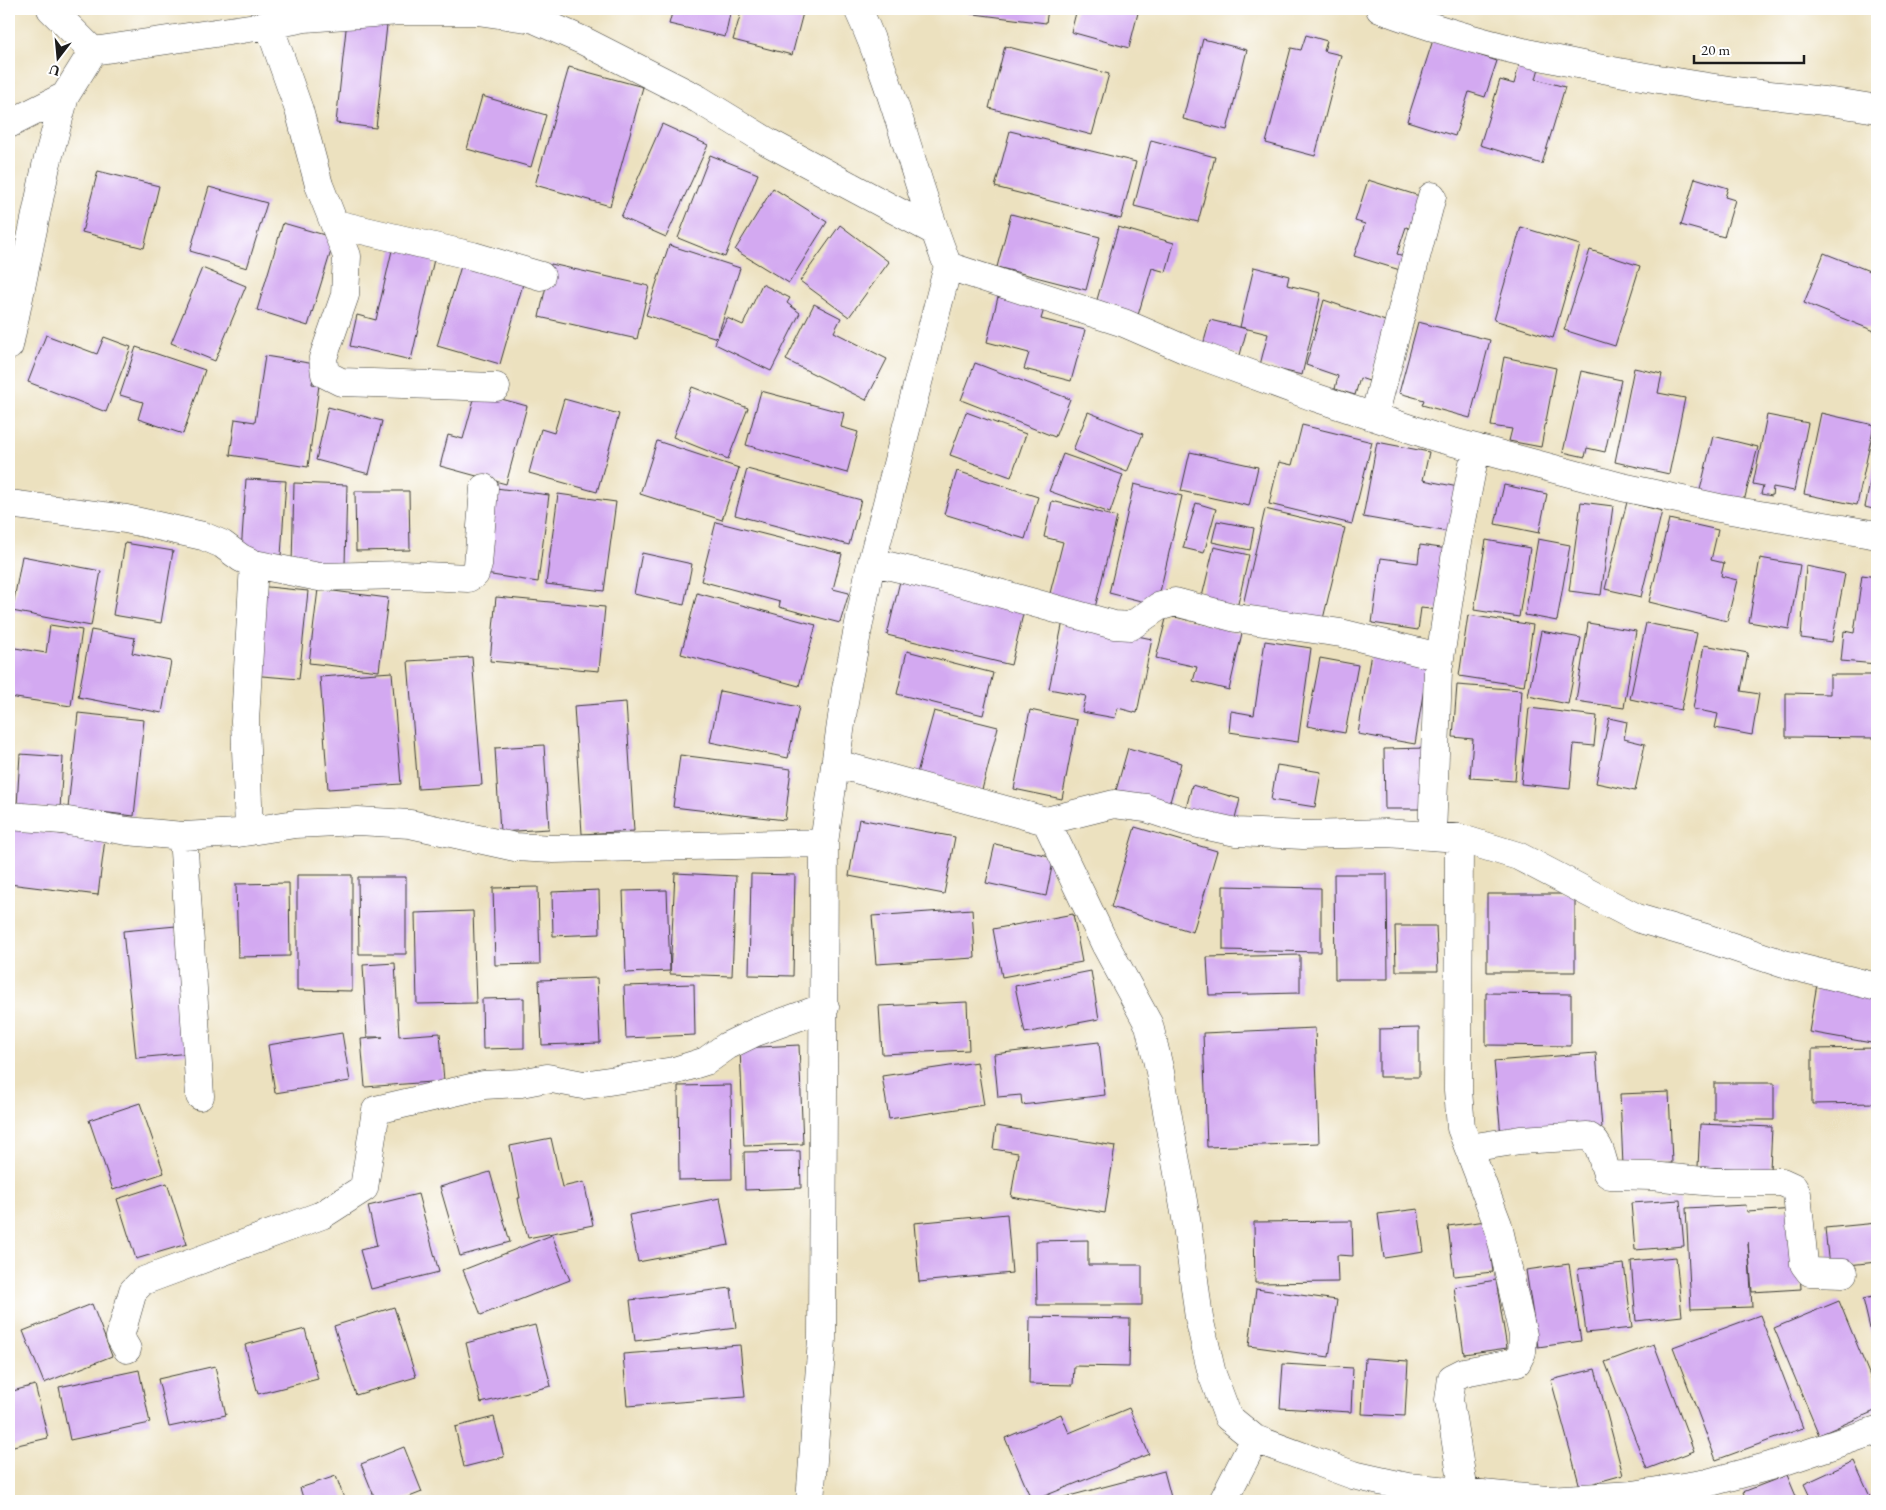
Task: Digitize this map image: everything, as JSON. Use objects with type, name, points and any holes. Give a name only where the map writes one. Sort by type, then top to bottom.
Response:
[{"type":"street","points":[[51,9],[93,50]]},
{"type":"street","points":[[810,1501],[822,1339],[825,1007],[824,843],[837,764],[846,689],[872,562],[948,266],[934,231],[877,50],[858,9]]},
{"type":"street","points":[[1380,9],[1413,21],[1562,61],[1716,88],[1877,109]]},
{"type":"street","points":[[93,50],[269,25],[305,18],[400,11],[478,12],[534,19],[584,41],[698,99],[768,142],[934,231]]},
{"type":"street","points":[[269,25],[299,110],[319,185],[336,224],[347,256],[345,295],[323,358],[325,374],[340,382],[496,387]]},
{"type":"street","points":[[9,346],[46,166],[65,96],[93,50]]},
{"type":"street","points":[[9,124],[65,96]]},
{"type":"street","points":[[1374,417],[1432,196]]},
{"type":"street","points":[[336,224],[474,256],[541,276]]},
{"type":"street","points":[[948,266],[1124,323],[1190,352],[1374,417],[1476,448],[1632,489],[1719,508],[1877,535]]},
{"type":"street","points":[[1432,836],[1440,657],[1456,552],[1476,448]]},
{"type":"street","points":[[9,504],[126,519],[203,536],[222,544],[241,558],[254,564],[319,577],[468,578],[475,574],[478,565],[484,488]]},
{"type":"street","points":[[872,562],[966,584],[1114,625],[1131,626],[1158,607],[1175,602],[1236,618],[1341,634],[1440,657]]},
{"type":"street","points":[[249,831],[246,721],[254,564]]},
{"type":"street","points":[[837,764],[1046,820],[1114,804],[1146,808],[1185,821],[1236,832],[1303,835],[1386,833],[1459,838],[1518,856],[1637,918],[1784,964],[1877,987]]},
{"type":"street","points":[[9,816],[62,820],[127,831],[183,836],[249,831],[295,824],[358,820],[410,824],[507,846],[554,849],[824,843]]},
{"type":"street","points":[[1046,820],[1105,944],[1149,1025],[1160,1072],[1184,1208],[1198,1318],[1212,1374],[1228,1417],[1255,1439],[1353,1475],[1407,1487],[1547,1500],[1633,1495],[1707,1483],[1770,1466],[1877,1430]]},
{"type":"street","points":[[183,836],[200,1096]]},
{"type":"street","points":[[1459,838],[1458,1090],[1460,1128],[1498,1225],[1523,1335],[1522,1352],[1517,1362],[1464,1372],[1452,1378],[1450,1400],[1464,1492]]},
{"type":"street","points":[[127,1349],[120,1337],[133,1291],[144,1280],[322,1215],[364,1188],[376,1110],[484,1085],[522,1083],[547,1078],[583,1085],[674,1071],[706,1061],[727,1046],[756,1032],[825,1007]]},
{"type":"street","points":[[1469,1148],[1520,1140],[1587,1136],[1595,1140],[1599,1145],[1606,1174],[1610,1175],[1651,1176],[1714,1182],[1782,1182],[1793,1187],[1797,1194],[1804,1264],[1810,1272],[1843,1273]]},
{"type":"street","points":[[1223,1501],[1255,1439]]},
{"type":"building","points":[[673,9],[731,9],[725,37],[669,24]]},
{"type":"building","points":[[742,9],[804,9],[792,55],[733,40]]},
{"type":"building","points":[[967,9],[1048,9],[1046,23],[966,13]]},
{"type":"building","points":[[1077,9],[1139,9],[1129,48],[1071,32]]},
{"type":"building","points":[[347,20],[387,25],[376,128],[336,123]]},
{"type":"building","points":[[1306,35],[1327,41],[1324,51],[1341,55],[1315,156],[1266,143],[1291,48],[1301,50]]},
{"type":"building","points":[[1203,39],[1247,50],[1227,130],[1183,119]]},
{"type":"building","points":[[1433,40],[1497,61],[1485,97],[1469,92],[1455,136],[1407,121]]},
{"type":"building","points":[[1005,46],[1109,74],[1092,135],[989,108]]},
{"type":"building","points":[[1520,62],[1539,68],[1536,79],[1565,87],[1542,164],[1480,145],[1500,80],[1514,84]]},
{"type":"building","points":[[569,67],[643,87],[610,206],[535,185]]},
{"type":"building","points":[[482,96],[546,115],[531,167],[467,149]]},
{"type":"building","points":[[662,124],[708,145],[666,237],[621,217]]},
{"type":"building","points":[[1010,131],[1136,162],[1121,219],[995,187]]},
{"type":"building","points":[[1151,140],[1215,157],[1198,222],[1134,206]]},
{"type":"building","points":[[710,155],[758,174],[725,257],[678,238]]},
{"type":"building","points":[[98,171],[159,186],[144,248],[82,232]]},
{"type":"building","points":[[1695,178],[1728,188],[1725,197],[1735,200],[1724,237],[1681,225]]},
{"type":"building","points":[[1368,180],[1426,198],[1416,231],[1406,227],[1397,254],[1404,256],[1400,270],[1354,256],[1365,224],[1355,221]]},
{"type":"building","points":[[209,187],[267,203],[247,268],[190,251]]},
{"type":"building","points":[[773,188],[827,222],[789,283],[735,250]]},
{"type":"building","points":[[1011,214],[1100,237],[1086,290],[997,267]]},
{"type":"building","points":[[283,223],[335,238],[308,326],[257,310]]},
{"type":"building","points":[[840,225],[889,262],[849,317],[800,281]]},
{"type":"building","points":[[1118,227],[1174,243],[1166,272],[1152,268],[1136,322],[1094,310]]},
{"type":"building","points":[[1521,227],[1580,245],[1553,338],[1494,320]]},
{"type":"building","points":[[669,245],[740,268],[717,338],[646,315]]},
{"type":"building","points":[[393,246],[435,255],[411,360],[350,346],[357,315],[376,320]]},
{"type":"building","points":[[1590,250],[1640,266],[1615,346],[1564,330]]},
{"type":"building","points":[[1824,253],[1877,274],[1877,332],[1804,303]]},
{"type":"building","points":[[551,264],[649,286],[637,339],[539,317]]},
{"type":"building","points":[[461,266],[523,284],[500,364],[437,346]]},
{"type":"building","points":[[1254,267],[1289,276],[1287,285],[1321,293],[1302,375],[1260,365],[1268,334],[1240,327]]},
{"type":"building","points":[[202,268],[246,286],[215,361],[171,343]]},
{"type":"building","points":[[762,284],[790,298],[787,303],[800,313],[771,371],[715,344],[727,318],[743,325]]},
{"type":"building","points":[[998,297],[1044,309],[1041,319],[1085,330],[1071,381],[1024,369],[1029,353],[987,342]]},
{"type":"building","points":[[1324,300],[1391,323],[1369,381],[1360,378],[1355,395],[1335,389],[1338,376],[1306,365]]},
{"type":"building","points":[[814,304],[841,318],[834,332],[887,359],[866,400],[786,360]]},
{"type":"building","points":[[1210,320],[1247,329],[1240,355],[1203,345]]},
{"type":"building","points":[[1418,322],[1490,340],[1470,418],[1422,405],[1424,400],[1399,393]]},
{"type":"building","points":[[46,335],[97,354],[104,337],[131,347],[106,412],[28,382]]},
{"type":"building","points":[[136,347],[205,370],[183,434],[138,419],[143,402],[120,395]]},
{"type":"building","points":[[265,356],[315,364],[312,384],[319,385],[308,467],[230,455],[235,419],[255,422]]},
{"type":"building","points":[[1504,357],[1556,368],[1541,447],[1509,441],[1512,429],[1491,426]]},
{"type":"building","points":[[975,363],[1070,399],[1055,437],[961,400]]},
{"type":"building","points":[[1634,368],[1662,374],[1658,393],[1685,398],[1669,474],[1615,462]]},
{"type":"building","points":[[1581,371],[1621,380],[1605,452],[1587,448],[1585,457],[1563,452]]},
{"type":"building","points":[[692,387],[748,408],[728,459],[673,437]]},
{"type":"building","points":[[761,391],[844,413],[841,427],[858,432],[847,473],[746,445]]},
{"type":"building","points":[[476,392],[527,406],[506,484],[440,466],[448,435],[463,439]]},
{"type":"building","points":[[564,399],[619,414],[597,492],[529,473],[541,429],[554,433]]},
{"type":"building","points":[[328,407],[382,421],[369,474],[316,460]]},
{"type":"building","points":[[966,412],[1026,434],[1011,477],[950,455]]},
{"type":"building","points":[[1088,412],[1143,434],[1127,472],[1073,450]]},
{"type":"building","points":[[1821,413],[1874,425],[1857,505],[1804,494]]},
{"type":"building","points":[[1767,415],[1808,423],[1794,491],[1773,487],[1772,496],[1761,494],[1763,486],[1753,484]]},
{"type":"building","points":[[1302,425],[1372,442],[1352,524],[1269,504],[1279,462],[1292,465]]},
{"type":"building","points":[[1713,436],[1758,447],[1744,501],[1700,490]]},
{"type":"building","points":[[657,441],[739,468],[722,520],[640,494]]},
{"type":"building","points":[[1377,442],[1429,452],[1423,480],[1458,487],[1449,532],[1363,517]]},
{"type":"building","points":[[1190,452],[1258,467],[1249,506],[1181,491]]},
{"type":"building","points":[[1063,454],[1123,475],[1110,513],[1049,491]]},
{"type":"building","points":[[1877,454],[1877,510],[1865,507]]},
{"type":"building","points":[[747,469],[861,500],[849,545],[735,515]]},
{"type":"building","points":[[957,471],[1038,497],[1025,539],[944,514]]},
{"type":"building","points":[[246,479],[286,481],[281,556],[241,553]]},
{"type":"building","points":[[294,483],[347,485],[345,565],[292,564]]},
{"type":"building","points":[[1134,484],[1182,496],[1157,605],[1109,593]]},
{"type":"building","points":[[1504,485],[1547,494],[1539,533],[1495,524]]},
{"type":"building","points":[[496,488],[549,495],[538,582],[485,574]]},
{"type":"building","points":[[355,491],[409,491],[410,550],[356,551]]},
{"type":"building","points":[[558,494],[616,502],[604,591],[546,584]]},
{"type":"building","points":[[1052,501],[1117,517],[1094,612],[1048,601],[1063,542],[1044,537]]},
{"type":"building","points":[[1581,502],[1613,506],[1601,595],[1569,591]]},
{"type":"building","points":[[1627,502],[1662,511],[1641,597],[1605,589]]},
{"type":"building","points":[[1196,503],[1216,509],[1204,553],[1183,548]]},
{"type":"building","points":[[1265,509],[1345,528],[1322,623],[1243,605]]},
{"type":"building","points":[[1669,519],[1718,530],[1711,560],[1724,563],[1721,576],[1737,580],[1727,621],[1649,602]]},
{"type":"building","points":[[1217,521],[1254,528],[1250,550],[1212,542]]},
{"type":"building","points":[[716,522],[842,554],[833,589],[849,593],[840,623],[779,607],[780,602],[701,581]]},
{"type":"building","points":[[1538,539],[1570,545],[1557,621],[1525,615]]},
{"type":"building","points":[[1486,540],[1530,548],[1519,617],[1474,610]]},
{"type":"building","points":[[125,543],[173,551],[161,623],[113,615]]},
{"type":"building","points":[[1420,545],[1448,549],[1439,610],[1421,608],[1418,630],[1372,623],[1381,558],[1418,563]]},
{"type":"building","points":[[1214,547],[1249,555],[1237,608],[1201,601]]},
{"type":"building","points":[[642,553],[692,564],[684,605],[634,594]]},
{"type":"building","points":[[22,556],[101,571],[91,626],[12,611]]},
{"type":"building","points":[[1760,558],[1800,565],[1789,629],[1749,622]]},
{"type":"building","points":[[1806,566],[1845,574],[1832,642],[1801,638]]},
{"type":"building","points":[[1862,575],[1877,577],[1877,664],[1841,661],[1844,631],[1854,633]]},
{"type":"building","points":[[901,577],[1025,606],[1011,665],[887,635]]},
{"type":"building","points":[[258,586],[308,591],[299,679],[250,675]]},
{"type":"building","points":[[318,589],[388,598],[379,671],[309,663]]},
{"type":"building","points":[[697,593],[816,625],[799,686],[681,654]]},
{"type":"building","points":[[496,597],[605,607],[599,671],[490,661]]},
{"type":"building","points":[[1167,615],[1242,633],[1229,690],[1193,681],[1197,667],[1156,658]]},
{"type":"building","points":[[1468,615],[1533,625],[1524,686],[1459,676]]},
{"type":"building","points":[[1063,621],[1152,639],[1137,713],[1118,708],[1115,718],[1082,712],[1086,696],[1049,689]]},
{"type":"building","points":[[1588,623],[1636,631],[1624,708],[1576,701]]},
{"type":"building","points":[[1646,623],[1697,633],[1681,710],[1630,699]]},
{"type":"building","points":[[50,625],[82,630],[71,706],[9,697],[9,647],[46,653]]},
{"type":"building","points":[[91,630],[135,638],[132,653],[171,661],[162,713],[78,697]]},
{"type":"building","points":[[1541,631],[1581,638],[1568,704],[1528,696]]},
{"type":"building","points":[[1265,641],[1311,648],[1298,742],[1229,732],[1231,711],[1254,715]]},
{"type":"building","points":[[1704,645],[1748,653],[1741,691],[1759,694],[1752,735],[1715,728],[1718,714],[1693,709]]},
{"type":"building","points":[[907,651],[993,673],[983,715],[897,694]]},
{"type":"building","points":[[1371,653],[1428,663],[1415,744],[1358,734]]},
{"type":"building","points":[[472,657],[482,785],[418,789],[408,661]]},
{"type":"building","points":[[1320,658],[1358,665],[1345,733],[1307,726]]},
{"type":"building","points":[[392,672],[401,784],[328,789],[320,677]]},
{"type":"building","points":[[1830,675],[1877,675],[1877,738],[1786,737],[1786,693],[1830,694]]},
{"type":"building","points":[[1457,685],[1522,690],[1515,781],[1470,778],[1473,739],[1453,737]]},
{"type":"building","points":[[720,691],[799,707],[788,758],[710,742]]},
{"type":"building","points":[[626,702],[634,831],[582,834],[574,706]]},
{"type":"building","points":[[1529,708],[1597,716],[1594,746],[1574,744],[1570,789],[1521,784]]},
{"type":"building","points":[[1030,710],[1077,720],[1062,799],[1014,789]]},
{"type":"building","points":[[934,711],[998,727],[982,790],[917,773]]},
{"type":"building","points":[[78,713],[144,720],[134,816],[68,808]]},
{"type":"building","points":[[1609,718],[1627,722],[1624,739],[1645,744],[1635,791],[1596,783]]},
{"type":"building","points":[[544,745],[549,829],[500,832],[495,748]]},
{"type":"building","points":[[1128,748],[1181,763],[1168,809],[1115,794]]},
{"type":"building","points":[[1427,748],[1429,809],[1385,809],[1384,749]]},
{"type":"building","points":[[20,754],[63,757],[60,810],[17,806]]},
{"type":"building","points":[[680,755],[791,769],[785,820],[673,807]]},
{"type":"building","points":[[1277,765],[1321,772],[1315,807],[1271,800]]},
{"type":"building","points":[[1192,785],[1240,799],[1233,827],[1185,812]]},
{"type":"building","points":[[859,819],[955,837],[944,894],[849,876]]},
{"type":"building","points":[[1135,827],[1217,851],[1193,932],[1111,907]]},
{"type":"building","points":[[10,828],[105,839],[98,895],[9,884]]},
{"type":"building","points":[[995,844],[1054,857],[1046,896],[986,883]]},
{"type":"building","points":[[675,873],[736,876],[732,976],[670,974]]},
{"type":"building","points":[[751,874],[795,875],[793,976],[749,975]]},
{"type":"building","points":[[1334,874],[1387,874],[1388,979],[1335,979]]},
{"type":"building","points":[[297,875],[352,875],[352,991],[297,990]]},
{"type":"building","points":[[358,877],[406,877],[406,954],[359,954]]},
{"type":"building","points":[[289,883],[290,956],[238,957],[236,884]]},
{"type":"building","points":[[1223,886],[1321,888],[1321,952],[1223,950]]},
{"type":"building","points":[[538,887],[540,964],[495,965],[493,888]]},
{"type":"building","points":[[599,890],[600,934],[553,936],[552,892]]},
{"type":"building","points":[[667,890],[670,971],[626,973],[623,891]]},
{"type":"building","points":[[1487,894],[1575,894],[1575,972],[1487,972]]},
{"type":"building","points":[[972,909],[975,958],[876,964],[872,916]]},
{"type":"building","points":[[473,911],[476,1003],[417,1004],[415,913]]},
{"type":"building","points":[[1073,914],[1082,962],[1002,977],[993,929]]},
{"type":"building","points":[[176,926],[190,1053],[136,1058],[123,931]]},
{"type":"building","points":[[1395,926],[1436,926],[1438,971],[1396,971]]},
{"type":"building","points":[[1300,955],[1300,993],[1209,995],[1207,957]]},
{"type":"building","points":[[395,963],[399,1036],[440,1033],[444,1081],[365,1087],[361,1039],[383,1037],[367,1037],[363,965]]},
{"type":"building","points":[[1091,971],[1099,1019],[1025,1033],[1015,986]]},
{"type":"building","points":[[597,978],[600,1043],[542,1045],[539,980]]},
{"type":"building","points":[[694,984],[695,1035],[626,1038],[624,986]]},
{"type":"building","points":[[1817,984],[1877,994],[1877,1044],[1809,1032]]},
{"type":"building","points":[[1486,993],[1571,994],[1571,1046],[1486,1045]]},
{"type":"building","points":[[524,998],[524,1048],[483,1049],[482,999]]},
{"type":"building","points":[[967,1002],[969,1050],[882,1054],[879,1006]]},
{"type":"building","points":[[1315,1028],[1319,1143],[1207,1147],[1203,1033]]},
{"type":"building","points":[[1419,1028],[1419,1077],[1379,1077],[1379,1029]]},
{"type":"building","points":[[342,1033],[350,1081],[275,1093],[268,1045]]},
{"type":"building","points":[[1099,1042],[1105,1095],[1022,1105],[1021,1095],[998,1097],[994,1054]]},
{"type":"building","points":[[799,1045],[803,1144],[744,1146],[740,1048]]},
{"type":"building","points":[[1877,1048],[1877,1103],[1812,1104],[1812,1049]]},
{"type":"building","points":[[1596,1053],[1602,1128],[1501,1136],[1494,1061]]},
{"type":"building","points":[[977,1062],[984,1105],[889,1119],[882,1076]]},
{"type":"building","points":[[1714,1083],[1774,1083],[1774,1120],[1714,1120]]},
{"type":"building","points":[[731,1085],[732,1179],[679,1180],[678,1086]]},
{"type":"building","points":[[1669,1092],[1672,1163],[1623,1166],[1620,1094]]},
{"type":"building","points":[[140,1103],[164,1173],[113,1190],[89,1120]]},
{"type":"building","points":[[1700,1124],[1772,1127],[1770,1170],[1698,1167]]},
{"type":"building","points":[[996,1126],[1115,1146],[1105,1213],[1011,1197],[1018,1153],[993,1149]]},
{"type":"building","points":[[551,1138],[562,1187],[584,1182],[593,1225],[528,1238],[519,1204],[518,1198],[520,1198],[510,1146]]},
{"type":"building","points":[[800,1151],[801,1188],[745,1190],[744,1152]]},
{"type":"building","points":[[490,1172],[510,1242],[460,1256],[440,1187]]},
{"type":"building","points":[[167,1183],[187,1244],[136,1259],[117,1199]]},
{"type":"building","points":[[418,1194],[439,1272],[371,1289],[360,1250],[377,1246],[368,1206]]},
{"type":"building","points":[[720,1198],[729,1245],[638,1262],[629,1215]]},
{"type":"building","points":[[1680,1200],[1684,1246],[1635,1250],[1631,1203]]},
{"type":"building","points":[[1746,1205],[1747,1212],[1796,1209],[1801,1289],[1752,1292],[1748,1242],[1752,1307],[1691,1309],[1686,1208]]},
{"type":"building","points":[[1418,1209],[1424,1252],[1384,1258],[1378,1214]]},
{"type":"building","points":[[1007,1214],[1012,1273],[919,1282],[914,1223]]},
{"type":"building","points":[[1352,1221],[1353,1256],[1337,1255],[1338,1282],[1255,1283],[1254,1222]]},
{"type":"building","points":[[1486,1221],[1493,1272],[1454,1276],[1448,1226]]},
{"type":"building","points":[[1877,1223],[1877,1262],[1829,1267],[1825,1228]]},
{"type":"building","points":[[552,1235],[570,1280],[481,1315],[463,1270]]},
{"type":"building","points":[[1088,1240],[1088,1265],[1142,1265],[1142,1305],[1037,1305],[1036,1241]]},
{"type":"building","points":[[1676,1257],[1682,1316],[1636,1321],[1631,1261]]},
{"type":"building","points":[[1569,1264],[1581,1341],[1538,1347],[1526,1270]]},
{"type":"building","points":[[1624,1264],[1632,1328],[1586,1333],[1578,1269]]},
{"type":"building","points":[[1496,1280],[1507,1348],[1464,1354],[1454,1287]]},
{"type":"building","points":[[731,1288],[736,1328],[635,1341],[630,1300]]},
{"type":"building","points":[[1256,1289],[1337,1300],[1329,1357],[1249,1346]]},
{"type":"building","points":[[1877,1296],[1877,1358],[1863,1299]]},
{"type":"building","points":[[1839,1301],[1877,1393],[1877,1410],[1819,1435],[1774,1328]]},
{"type":"building","points":[[92,1304],[112,1356],[44,1383],[23,1331]]},
{"type":"building","points":[[394,1307],[416,1377],[356,1395],[334,1326]]},
{"type":"building","points":[[1760,1315],[1803,1428],[1716,1460],[1673,1347]]},
{"type":"building","points":[[1030,1317],[1130,1319],[1129,1367],[1074,1366],[1073,1385],[1029,1384]]},
{"type":"building","points":[[535,1325],[551,1386],[481,1403],[466,1343]]},
{"type":"building","points":[[305,1329],[318,1379],[258,1394],[245,1345]]},
{"type":"building","points":[[1654,1344],[1694,1451],[1647,1469],[1605,1362]]},
{"type":"building","points":[[740,1345],[745,1397],[627,1406],[623,1354]]},
{"type":"building","points":[[1365,1358],[1408,1361],[1405,1416],[1362,1414]]},
{"type":"building","points":[[1283,1364],[1353,1368],[1351,1412],[1280,1408]]},
{"type":"building","points":[[215,1366],[226,1415],[169,1427],[158,1379]]},
{"type":"building","points":[[1595,1369],[1623,1475],[1580,1487],[1551,1380]]},
{"type":"building","points":[[139,1370],[150,1423],[70,1440],[59,1387]]},
{"type":"building","points":[[35,1385],[48,1438],[9,1447],[9,1392]]},
{"type":"building","points":[[1129,1408],[1149,1454],[1032,1501],[1005,1438],[1061,1414],[1069,1433]]},
{"type":"building","points":[[494,1417],[504,1457],[464,1467],[455,1427]]},
{"type":"building","points":[[404,1447],[422,1492],[399,1501],[376,1501],[361,1464]]},
{"type":"building","points":[[1854,1461],[1872,1501],[1812,1501],[1804,1484]]},
{"type":"building","points":[[1164,1471],[1172,1501],[1050,1501]]},
{"type":"building","points":[[1787,1475],[1798,1501],[1747,1501],[1743,1492]]},
{"type":"building","points":[[336,1476],[345,1501],[304,1501],[300,1488]]}]
